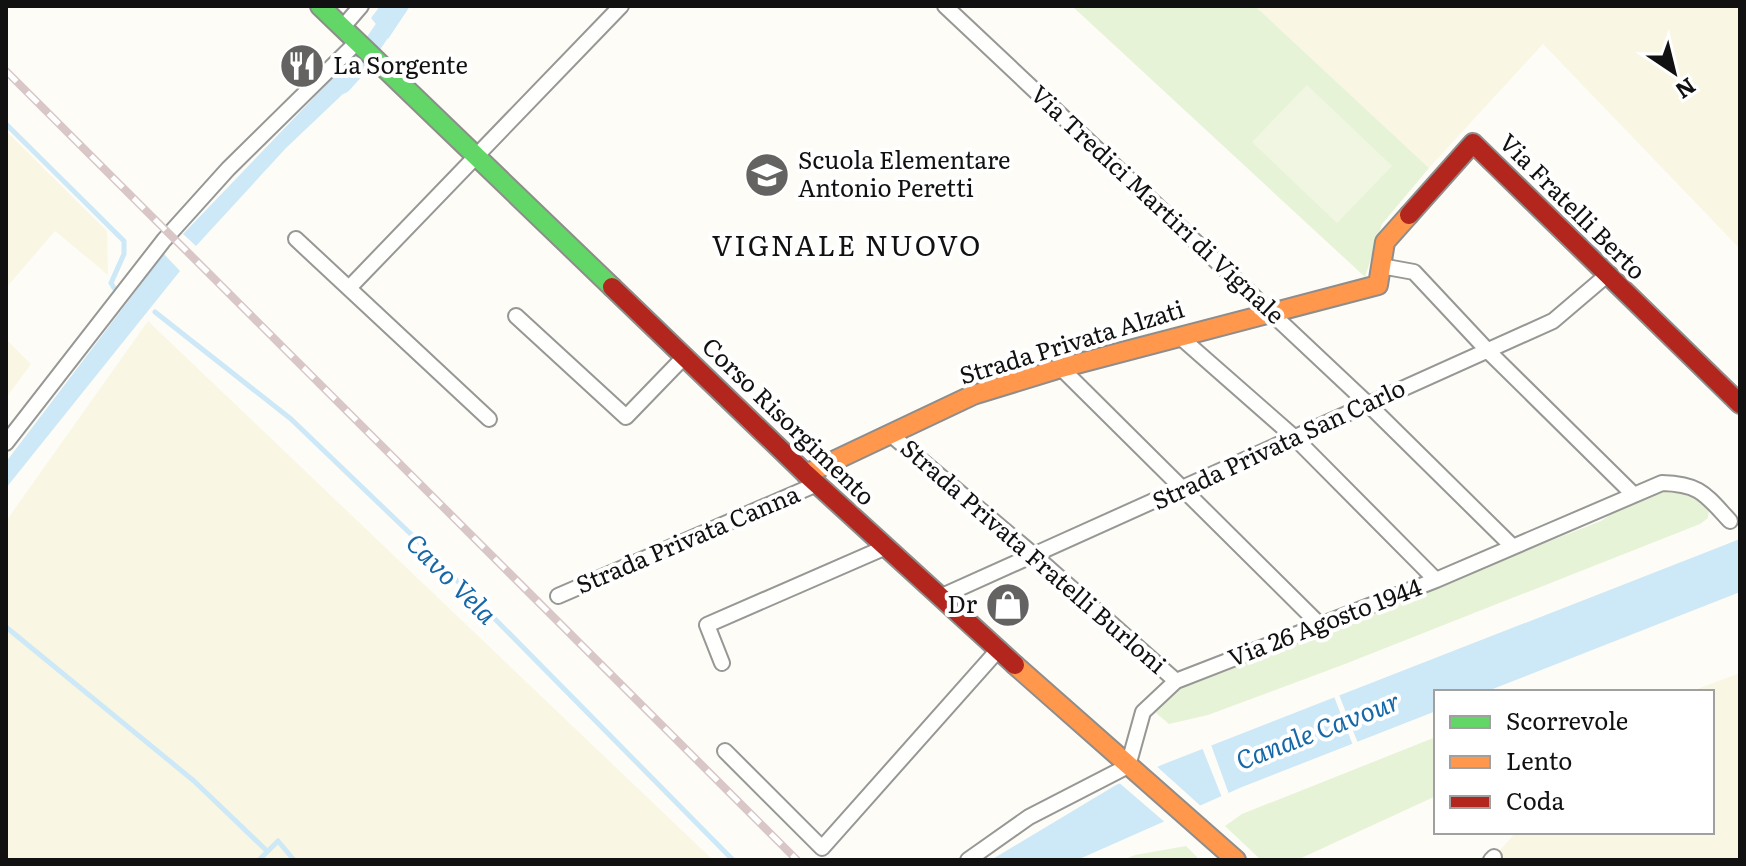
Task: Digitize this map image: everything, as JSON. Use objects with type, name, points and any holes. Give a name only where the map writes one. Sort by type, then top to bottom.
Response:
[{"type":"main road","name":"Corso Risorgimento","points":[[320,6],[812,479],[998,650],[1236,860]]},
{"type":"main road","name":"Via Fratelli Berto","points":[[1270,312],[1378,285],[1385,242],[1473,143],[1740,404]]},
{"type":"main road","name":"Strada Privata Alzati","points":[[812,479],[890,434],[973,395],[1270,312]]},
{"type":"street","points":[[342,28],[361,6]]},
{"type":"street","points":[[349,288],[621,6]]},
{"type":"street","name":"Via Tredici Martiri di Vignale","points":[[945,6],[1368,404],[1513,547]]},
{"type":"street","points":[[6,443],[164,240],[228,169],[356,43]]},
{"type":"street","points":[[296,239],[489,419]]},
{"type":"street","points":[[1381,266],[1414,272],[1488,351],[1634,495]]},
{"type":"street","name":"Strada Privata San Carlo","points":[[940,597],[1553,321],[1607,275]]},
{"type":"street","points":[[516,316],[626,417],[685,356]]},
{"type":"street","points":[[1179,336],[1294,437],[1436,580]]},
{"type":"street","points":[[1061,368],[1319,624]]},
{"type":"street","name":"Strada Privata Fratelli Burloni","points":[[890,434],[1035,556],[1176,681]]},
{"type":"street","name":"Strada Privata Canna","points":[[558,596],[812,479]]},
{"type":"street","name":"Via 26 Agosto 1944","points":[[1131,769],[1143,712],[1176,681],[1436,580],[1662,483],[1688,483],[1706,495],[1730,521]]},
{"type":"street","points":[[722,663],[707,625],[886,547]]},
{"type":"street","points":[[725,751],[822,848],[998,650]]},
{"type":"street","points":[[968,860],[1029,817],[1131,769]]},
{"type":"shaded area","points":[[1255,6],[1740,6],[1740,249],[1543,44],[1429,168]]},
{"type":"shaded area","points":[[6,131],[107,231],[108,275],[55,231],[6,288]]},
{"type":"shaded area","points":[[148,321],[713,860],[6,860],[6,521]]},
{"type":"shaded area","points":[[6,339],[31,364],[6,398]]},
{"type":"shaded area","points":[[1740,673],[1740,860],[1497,860],[1494,857],[1514,834],[1714,834],[1714,690],[1694,690]]},
{"type":"green space","points":[[1072,6],[1255,6],[1429,168],[1382,224],[1365,277]]},
{"type":"green space","points":[[1307,85],[1392,166],[1337,223],[1252,142]]},
{"type":"green space","points":[[1676,488],[1693,493],[1709,507],[1708,518],[1700,524],[1345,664],[1208,715],[1169,724],[1156,713],[1167,697],[1180,687],[1601,521],[1626,504]]},
{"type":"green space","points":[[1434,738],[1434,797],[1297,860],[1261,860],[1225,826],[1242,814]]},
{"type":"green space","points":[[1186,846],[1200,860],[1123,860],[1135,855]]},
{"type":"water","points":[[380,6],[410,6],[388,39],[371,18]]},
{"type":"water","points":[[348,62],[363,75],[286,148],[196,246],[183,234]]},
{"type":"water","points":[[164,254],[180,271],[6,488],[6,462]]},
{"type":"water","name":"Canale Cavour","points":[[1740,539],[1740,592],[1490,690],[1434,690],[1434,712],[1242,787],[1077,860],[991,860],[1116,785]]},
{"type":"pier","points":[[1338,692],[1359,746],[1354,748],[1333,694]]},
{"type":"pier","points":[[1210,742],[1230,797],[1223,800],[1201,745]]},
{"type":"pier","points":[[1154,764],[1203,808],[1167,824],[1117,781]]},
{"type":"waterway","points":[[342,85],[399,6]]},
{"type":"waterway","name":"Cavo Vela","points":[[6,124],[124,241],[124,254],[111,283],[114,288]]},
{"type":"waterway","name":"Cavo Vela","points":[[155,312],[291,419],[416,539],[733,860]]},
{"type":"waterway","points":[[6,627],[194,781],[267,851]]},
{"type":"waterway","points":[[259,860],[278,841],[294,860]]},
{"type":"railway","points":[[6,71],[797,860]]},
{"type":"traffic: fast","points":[[320,6],[612,287]]},
{"type":"traffic: slow","points":[[806,474],[973,395],[1061,368],[1378,285],[1385,242],[1409,215]]},
{"type":"traffic: slow","points":[[1015,665],[1236,860]]},
{"type":"traffic: jam","points":[[1409,215],[1473,143],[1740,404]]},
{"type":"traffic: jam","points":[[612,287],[806,474],[1015,665]]},
{"type":"place","name":"La Sorgente","points":[[302,66]]},
{"type":"place","name":"Scuola Elementare Antonio Peretti","points":[[767,175]]},
{"type":"place","name":"Dr","points":[[1008,605]]},
{"type":"district","name":"VIGNALE NUOVO","points":[[847,246]]}]
